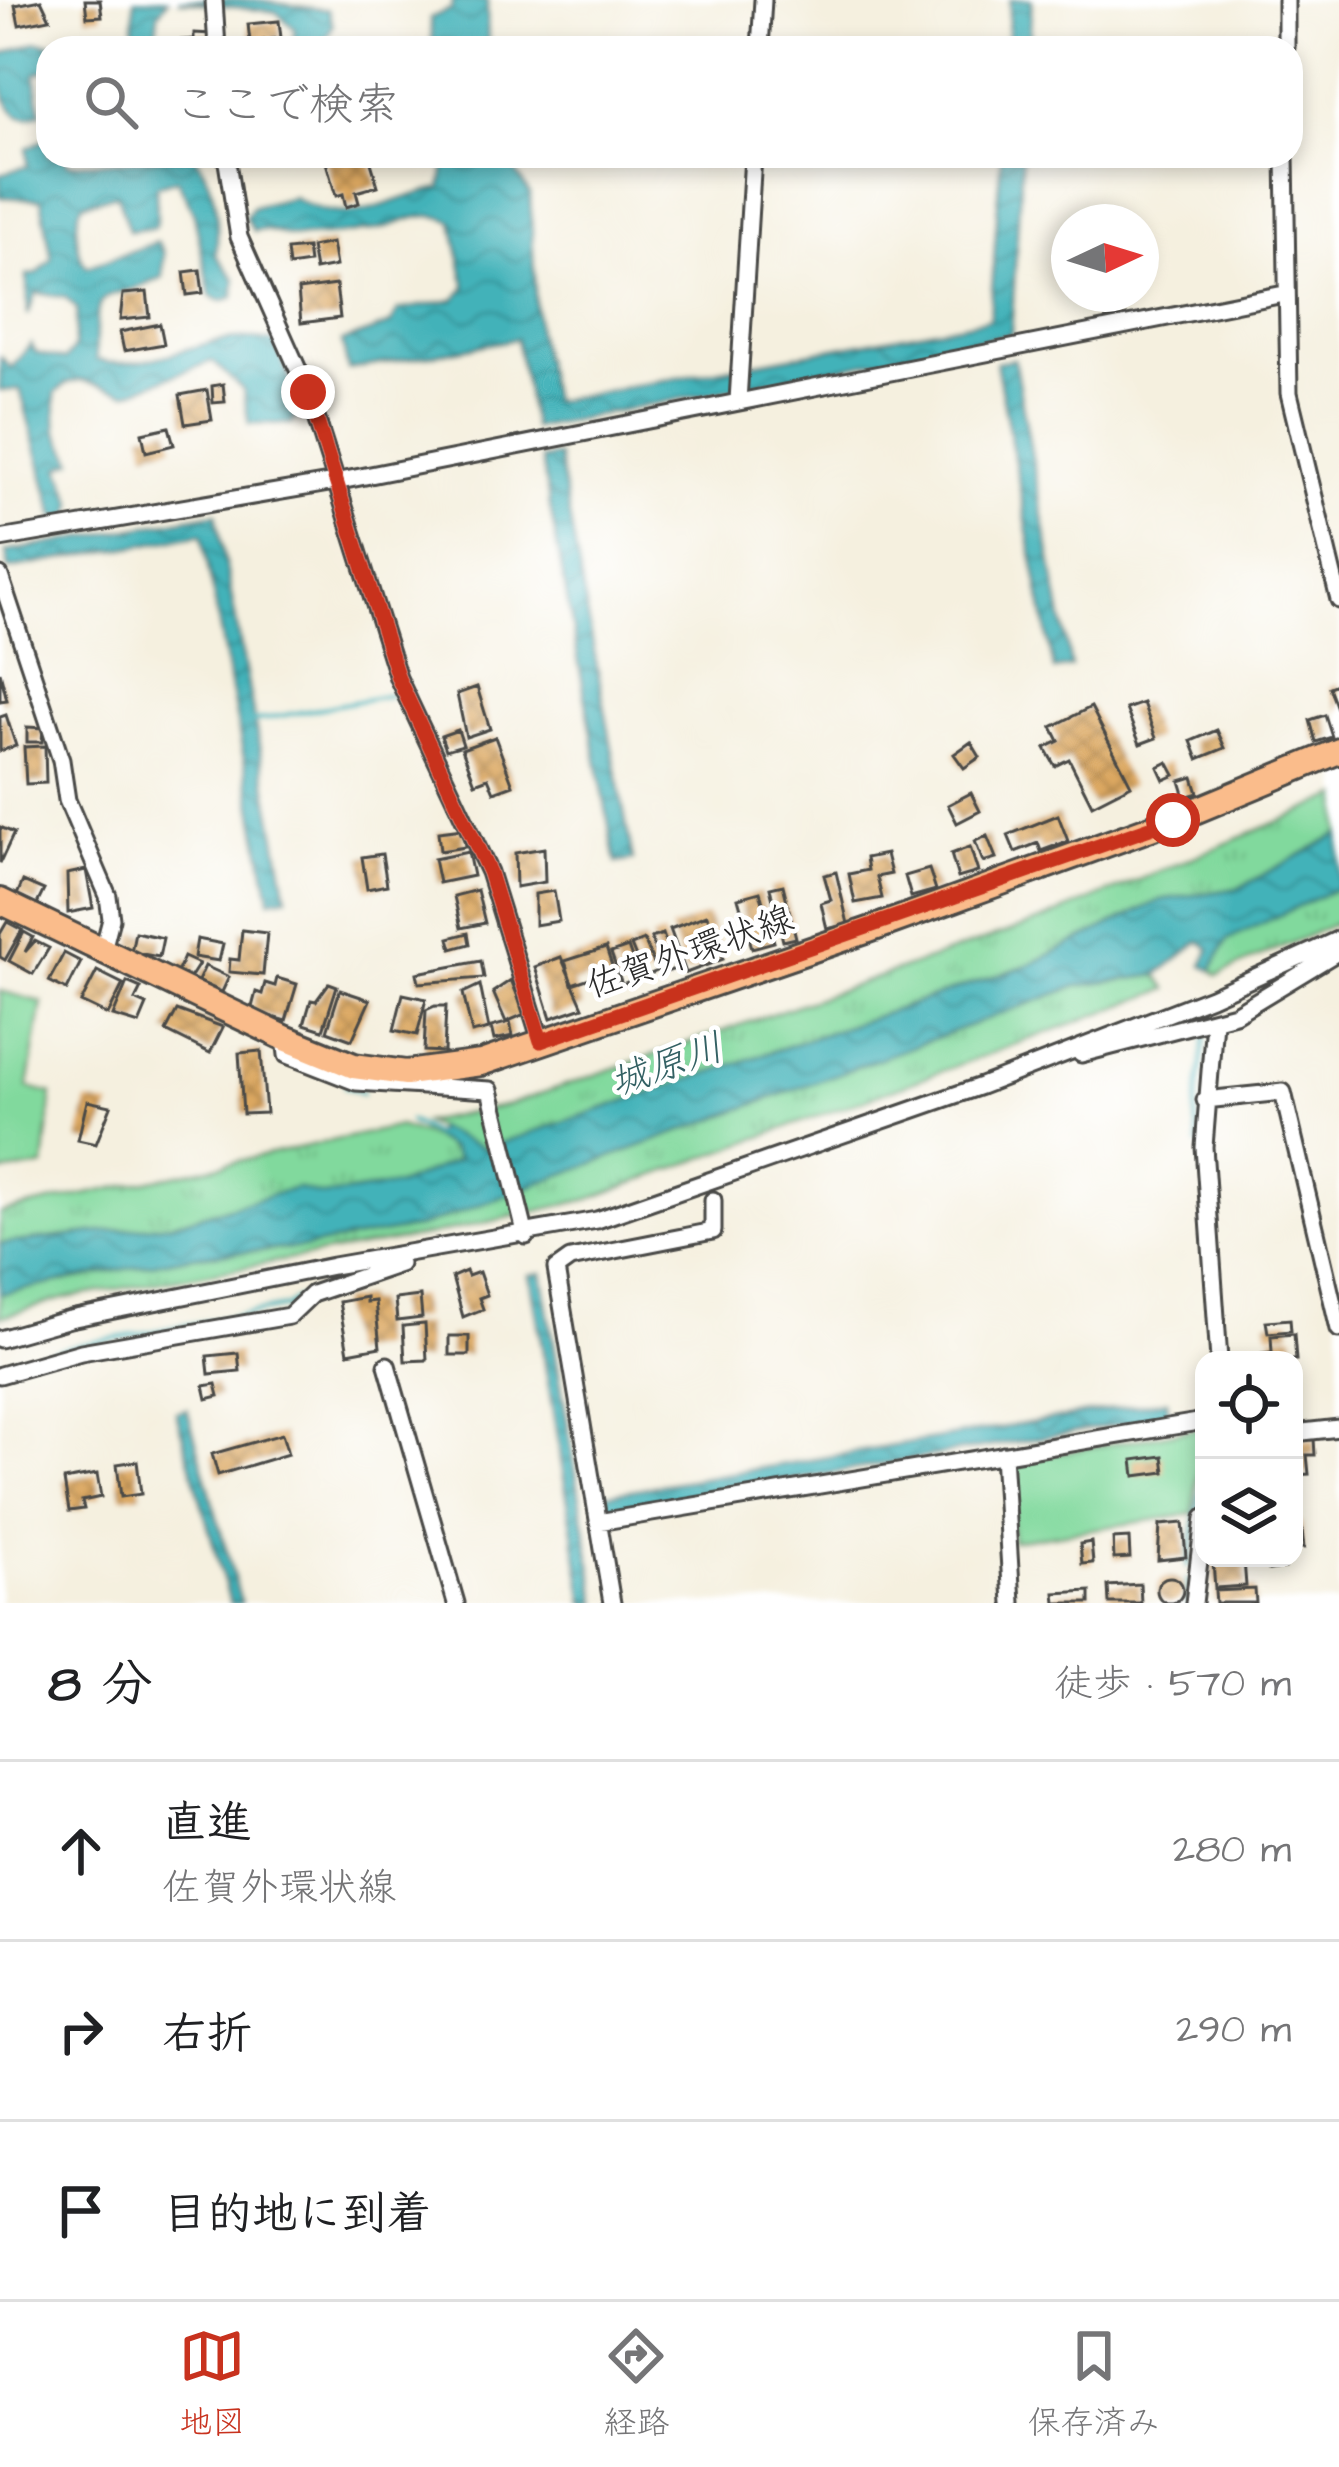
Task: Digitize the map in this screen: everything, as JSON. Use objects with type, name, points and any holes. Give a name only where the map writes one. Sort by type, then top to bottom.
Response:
[{"type":"main road","name":"佐賀外環状線","points":[[0,901],[285,1038],[354,1066],[406,1073],[481,1064],[1130,836],[1339,751]]},
{"type":"street","points":[[761,36],[763,0]]},
{"type":"street","points":[[1286,0],[1286,36]]},
{"type":"street","points":[[214,5],[216,36]]},
{"type":"street","points":[[228,168],[239,237],[308,392],[398,678],[489,872],[541,1041]]},
{"type":"street","points":[[738,401],[752,168]]},
{"type":"street","points":[[1285,168],[1289,393],[1339,600]]},
{"type":"street","points":[[0,539],[335,482],[1284,295]]},
{"type":"street","points":[[0,576],[61,760],[67,800],[108,896],[111,919],[103,950]]},
{"type":"street","points":[[0,1339],[70,1318],[289,1274],[431,1253],[598,1220],[1060,1055],[1211,997],[1339,939]]},
{"type":"street","points":[[1060,1055],[1087,1054],[1214,1022],[1339,951]]},
{"type":"street","points":[[1214,1022],[1216,1039],[1205,1100],[1219,1351]]},
{"type":"street","points":[[285,1038],[287,1055],[356,1082],[490,1090],[526,1236]]},
{"type":"street","points":[[1205,1100],[1283,1092],[1339,1329]]},
{"type":"street","points":[[612,1603],[556,1269],[570,1259],[713,1231],[713,1200]]},
{"type":"street","points":[[0,1375],[81,1352],[289,1316],[312,1294],[431,1253]]},
{"type":"street","points":[[387,1365],[456,1603]]},
{"type":"street","points":[[598,1522],[1195,1422]]},
{"type":"street","points":[[1303,1432],[1339,1428]]},
{"type":"street","points":[[1003,1454],[1012,1603]]},
{"type":"street","points":[[1194,1603],[1198,1567]]},
{"type":"green space","points":[[1339,796],[1339,834],[1239,888],[1161,900],[1031,964],[483,1149],[424,1122],[508,1105],[1041,921]]},
{"type":"green space","points":[[1339,887],[1339,922],[1218,975],[1212,970],[1226,940]]},
{"type":"green space","points":[[1157,975],[1168,989],[590,1199],[431,1235],[66,1298],[0,1317],[0,1294],[191,1256],[305,1247],[419,1227],[1077,986]]},
{"type":"green space","points":[[0,991],[42,1002],[28,1088],[52,1094],[44,1167],[0,1173]]},
{"type":"green space","points":[[399,1126],[440,1142],[458,1160],[399,1185],[324,1196],[296,1188],[171,1224],[0,1244],[0,1213]]},
{"type":"green space","points":[[1195,1429],[1193,1514],[1012,1541],[1010,1462]]},
{"type":"water","points":[[134,0],[168,0],[158,14],[156,36],[134,36]]},
{"type":"water","points":[[178,0],[253,0],[328,10],[333,25],[327,36],[294,36],[295,29],[276,12]]},
{"type":"water","points":[[453,0],[487,0],[488,36],[432,36],[430,18],[451,9]]},
{"type":"water","points":[[1010,0],[1032,0],[1030,36],[1008,36]]},
{"type":"water","points":[[36,42],[36,115],[19,115],[12,109],[1,77],[0,55]]},
{"type":"water","points":[[36,144],[36,168],[202,168],[215,203],[216,255],[235,279],[234,297],[221,301],[211,296],[194,214],[177,179],[156,186],[153,228],[129,231],[117,194],[82,204],[77,236],[87,267],[157,242],[164,253],[163,277],[101,303],[96,360],[139,362],[224,340],[274,342],[301,405],[292,424],[249,423],[243,390],[212,361],[127,393],[81,380],[67,383],[55,394],[57,431],[74,461],[60,467],[74,504],[69,518],[55,517],[20,389],[0,391],[1,357],[11,368],[31,344],[36,353],[65,360],[74,348],[77,309],[65,297],[36,293],[28,315],[27,275],[37,274],[52,259],[41,199],[0,197],[0,174],[28,166],[27,148]]},
{"type":"water","points":[[445,168],[513,168],[530,194],[537,330],[552,401],[990,319],[1000,168],[1021,168],[1011,334],[533,428],[516,339],[348,370],[342,342],[391,324],[398,310],[454,300],[466,288],[453,222],[422,216],[373,230],[298,237],[254,231],[245,218],[253,207],[293,197],[333,212],[350,212],[441,188]]},
{"type":"water","points":[[1014,359],[1071,667],[1054,670],[996,362]]},
{"type":"water","points":[[558,456],[633,860],[616,863],[541,459]]},
{"type":"water","points":[[216,513],[287,896],[270,899],[202,534],[9,569],[6,552]]},
{"type":"water","points":[[1339,834],[1339,887],[1227,940],[1212,970],[1203,966],[1210,949],[1200,941],[1157,975],[1077,986],[419,1227],[305,1247],[191,1256],[0,1294],[0,1244],[171,1224],[296,1188],[324,1196],[399,1185],[457,1160],[452,1149],[432,1137],[437,1128],[484,1149],[1031,964],[1161,900],[1239,888]]},
{"type":"water","points":[[542,1273],[598,1603],[585,1603],[530,1275]]},
{"type":"water","points":[[1167,1400],[1169,1416],[604,1512],[601,1495]]},
{"type":"water","points":[[187,1409],[241,1603],[230,1603],[176,1412]]},
{"type":"building","points":[[41,0],[50,19],[19,25],[15,5]]},
{"type":"building","points":[[85,0],[100,0],[102,16],[87,17]]},
{"type":"building","points":[[279,21],[281,36],[249,36],[248,24]]},
{"type":"building","points":[[328,168],[373,168],[378,186],[356,192],[359,203],[346,207],[343,194],[336,196]]},
{"type":"building","points":[[332,243],[336,266],[315,270],[311,247]]},
{"type":"building","points":[[307,248],[309,263],[289,266],[287,250]]},
{"type":"building","points":[[200,270],[203,293],[187,295],[184,272]]},
{"type":"building","points":[[336,285],[340,318],[301,323],[298,290]]},
{"type":"building","points":[[147,292],[150,317],[120,320],[123,294]]},
{"type":"building","points":[[160,324],[164,344],[124,351],[120,332]]},
{"type":"building","points":[[223,384],[225,402],[213,403],[212,386]]},
{"type":"building","points":[[207,390],[212,420],[185,424],[180,395]]},
{"type":"building","points":[[169,427],[174,445],[146,452],[142,433]]},
{"type":"building","points":[[0,672],[7,700],[0,701]]},
{"type":"building","points":[[1339,683],[1339,711],[1338,711],[1329,687]]},
{"type":"building","points":[[477,687],[490,729],[466,737],[457,694]]},
{"type":"building","points":[[1143,703],[1156,738],[1140,744],[1126,709]]},
{"type":"building","points":[[1091,707],[1131,785],[1092,805],[1069,759],[1055,766],[1045,748],[1059,741],[1052,727]]},
{"type":"building","points":[[6,715],[16,746],[0,751],[0,717]]},
{"type":"building","points":[[1325,715],[1332,737],[1316,742],[1310,720]]},
{"type":"building","points":[[27,727],[43,728],[42,742],[27,742]]},
{"type":"building","points":[[458,730],[463,745],[446,750],[441,736]]},
{"type":"building","points":[[1217,730],[1225,748],[1198,759],[1191,741]]},
{"type":"building","points":[[495,737],[513,785],[494,792],[488,778],[475,783],[462,749]]},
{"type":"building","points":[[971,742],[980,757],[964,768],[954,754]]},
{"type":"building","points":[[45,746],[46,783],[26,784],[24,747]]},
{"type":"building","points":[[1168,762],[1175,775],[1164,780],[1158,767]]},
{"type":"building","points":[[1193,777],[1198,793],[1185,797],[1180,781]]},
{"type":"building","points":[[971,793],[980,811],[957,823],[948,805]]},
{"type":"building","points":[[1058,815],[1068,841],[1041,851],[1038,843],[1015,852],[1008,835]]},
{"type":"building","points":[[0,827],[14,833],[0,863]]},
{"type":"building","points":[[463,829],[465,847],[440,851],[438,832]]},
{"type":"building","points":[[987,836],[996,858],[983,862],[975,841]]},
{"type":"building","points":[[970,847],[978,872],[958,878],[951,854]]},
{"type":"building","points":[[544,848],[545,882],[516,887],[515,853]]},
{"type":"building","points":[[468,852],[473,876],[439,883],[434,859]]},
{"type":"building","points":[[382,854],[387,885],[367,889],[362,857]]},
{"type":"building","points":[[886,854],[891,874],[877,877],[882,898],[855,903],[849,874],[868,870],[866,858]]},
{"type":"building","points":[[929,869],[936,890],[911,897],[905,876]]},
{"type":"building","points":[[86,870],[93,908],[68,913],[67,874]]},
{"type":"building","points":[[836,872],[848,924],[827,929],[821,903],[831,900],[824,875]]},
{"type":"building","points":[[23,881],[44,890],[37,904],[17,895]]},
{"type":"building","points":[[783,885],[796,938],[783,941],[770,888]]},
{"type":"building","points":[[477,890],[485,923],[461,928],[454,896]]},
{"type":"building","points":[[554,891],[559,921],[535,925],[535,894]]},
{"type":"building","points":[[760,892],[774,942],[752,948],[738,898]]},
{"type":"building","points":[[707,915],[723,959],[686,973],[670,929]]},
{"type":"building","points":[[7,922],[22,930],[5,960],[0,957],[0,934]]},
{"type":"building","points":[[242,930],[267,933],[263,975],[229,972],[230,959],[239,960]]},
{"type":"building","points":[[24,932],[33,937],[25,952],[35,941],[49,948],[33,974],[9,961]]},
{"type":"building","points":[[135,932],[163,938],[159,957],[131,952]]},
{"type":"building","points":[[468,933],[470,944],[452,949],[449,938]]},
{"type":"building","points":[[663,934],[675,969],[663,973],[651,938]]},
{"type":"building","points":[[197,939],[223,944],[219,961],[194,957]]},
{"type":"building","points":[[644,940],[657,971],[644,977],[631,945]]},
{"type":"building","points":[[628,947],[639,978],[622,984],[611,953]]},
{"type":"building","points":[[606,948],[618,984],[598,991],[593,977],[572,984],[565,961]]},
{"type":"building","points":[[64,953],[81,962],[67,990],[49,981]]},
{"type":"building","points":[[184,957],[199,964],[188,981],[176,975]]},
{"type":"building","points":[[561,957],[583,1007],[551,1018],[535,967]]},
{"type":"building","points":[[481,961],[484,978],[419,983],[417,973]]},
{"type":"building","points":[[205,966],[229,977],[222,992],[198,981]]},
{"type":"building","points":[[97,971],[123,984],[108,1015],[81,1002]]},
{"type":"building","points":[[277,978],[297,984],[286,1021],[251,1011],[256,992],[262,994],[265,983],[275,986]]},
{"type":"building","points":[[511,980],[525,1014],[506,1022],[493,992]]},
{"type":"building","points":[[127,982],[141,988],[135,1000],[147,1005],[139,1024],[113,1016]]},
{"type":"building","points":[[329,983],[337,986],[323,1030],[304,1024],[311,1000],[316,1001]]},
{"type":"building","points":[[480,985],[489,1029],[472,1033],[463,993]]},
{"type":"building","points":[[340,990],[370,1000],[352,1040],[327,1031]]},
{"type":"building","points":[[403,994],[426,999],[417,1035],[394,1030]]},
{"type":"building","points":[[446,1006],[444,1052],[424,1051],[426,1010]]},
{"type":"building","points":[[177,1010],[223,1027],[210,1053],[166,1031]]},
{"type":"building","points":[[510,1022],[513,1036],[494,1040],[491,1027]]},
{"type":"building","points":[[261,1051],[266,1113],[243,1114],[239,1053]]},
{"type":"building","points":[[87,1101],[111,1106],[96,1144],[78,1140]]},
{"type":"building","points":[[466,1271],[468,1276],[479,1272],[487,1295],[479,1298],[483,1309],[463,1317],[452,1277]]},
{"type":"building","points":[[420,1296],[422,1318],[397,1321],[395,1299]]},
{"type":"building","points":[[366,1297],[366,1302],[375,1301],[380,1347],[348,1353],[339,1302]]},
{"type":"building","points":[[1290,1319],[1291,1331],[1268,1333],[1266,1321]]},
{"type":"building","points":[[425,1324],[427,1360],[405,1361],[403,1326]]},
{"type":"building","points":[[1294,1334],[1295,1351],[1272,1351],[1271,1336]]},
{"type":"building","points":[[449,1336],[469,1336],[469,1355],[449,1355]]},
{"type":"building","points":[[238,1353],[240,1371],[209,1374],[207,1356]]},
{"type":"building","points":[[216,1384],[219,1396],[207,1399],[204,1386]]},
{"type":"building","points":[[282,1434],[288,1454],[218,1475],[212,1454]]},
{"type":"building","points":[[1314,1439],[1315,1455],[1307,1455],[1309,1474],[1303,1474],[1303,1440]]},
{"type":"building","points":[[1163,1456],[1165,1472],[1135,1476],[1133,1460]]},
{"type":"building","points":[[137,1461],[141,1494],[121,1497],[117,1464]]},
{"type":"building","points":[[97,1474],[101,1497],[82,1501],[84,1509],[69,1511],[64,1480]]},
{"type":"building","points":[[1183,1523],[1186,1557],[1158,1560],[1160,1525]]},
{"type":"building","points":[[1129,1538],[1130,1558],[1114,1559],[1113,1539]]},
{"type":"building","points":[[1091,1542],[1093,1563],[1082,1564],[1080,1544]]},
{"type":"building","points":[[1213,1567],[1245,1567],[1246,1586],[1215,1588]]},
{"type":"building","points":[[1170,1577],[1183,1590],[1170,1603],[1157,1590]]},
{"type":"building","points":[[1140,1584],[1141,1603],[1109,1603],[1108,1586]]},
{"type":"building","points":[[1255,1589],[1256,1603],[1216,1603],[1215,1591]]},
{"type":"building","points":[[1090,1591],[1090,1603],[1056,1603],[1055,1593]]},
{"type":"waterway","points":[[254,721],[395,694]]},
{"type":"waterway","points":[[1198,1145],[1195,1113],[1205,1037]]},
{"type":"waterway","points":[[345,1086],[362,1093]]},
{"type":"waterway","points":[[409,1121],[438,1137]]},
{"type":"waterway","points":[[0,1366],[73,1346],[286,1307],[297,1298]]},
{"type":"waterway","points":[[1188,1566],[1195,1526]]},
{"type":"waterway","points":[[1187,1580],[1187,1603]]},
{"type":"route","points":[[308,392],[398,678],[489,872],[541,1041],[1173,820]]},
{"type":"water label","name":"城原川","points":[[667,1066]]}]
